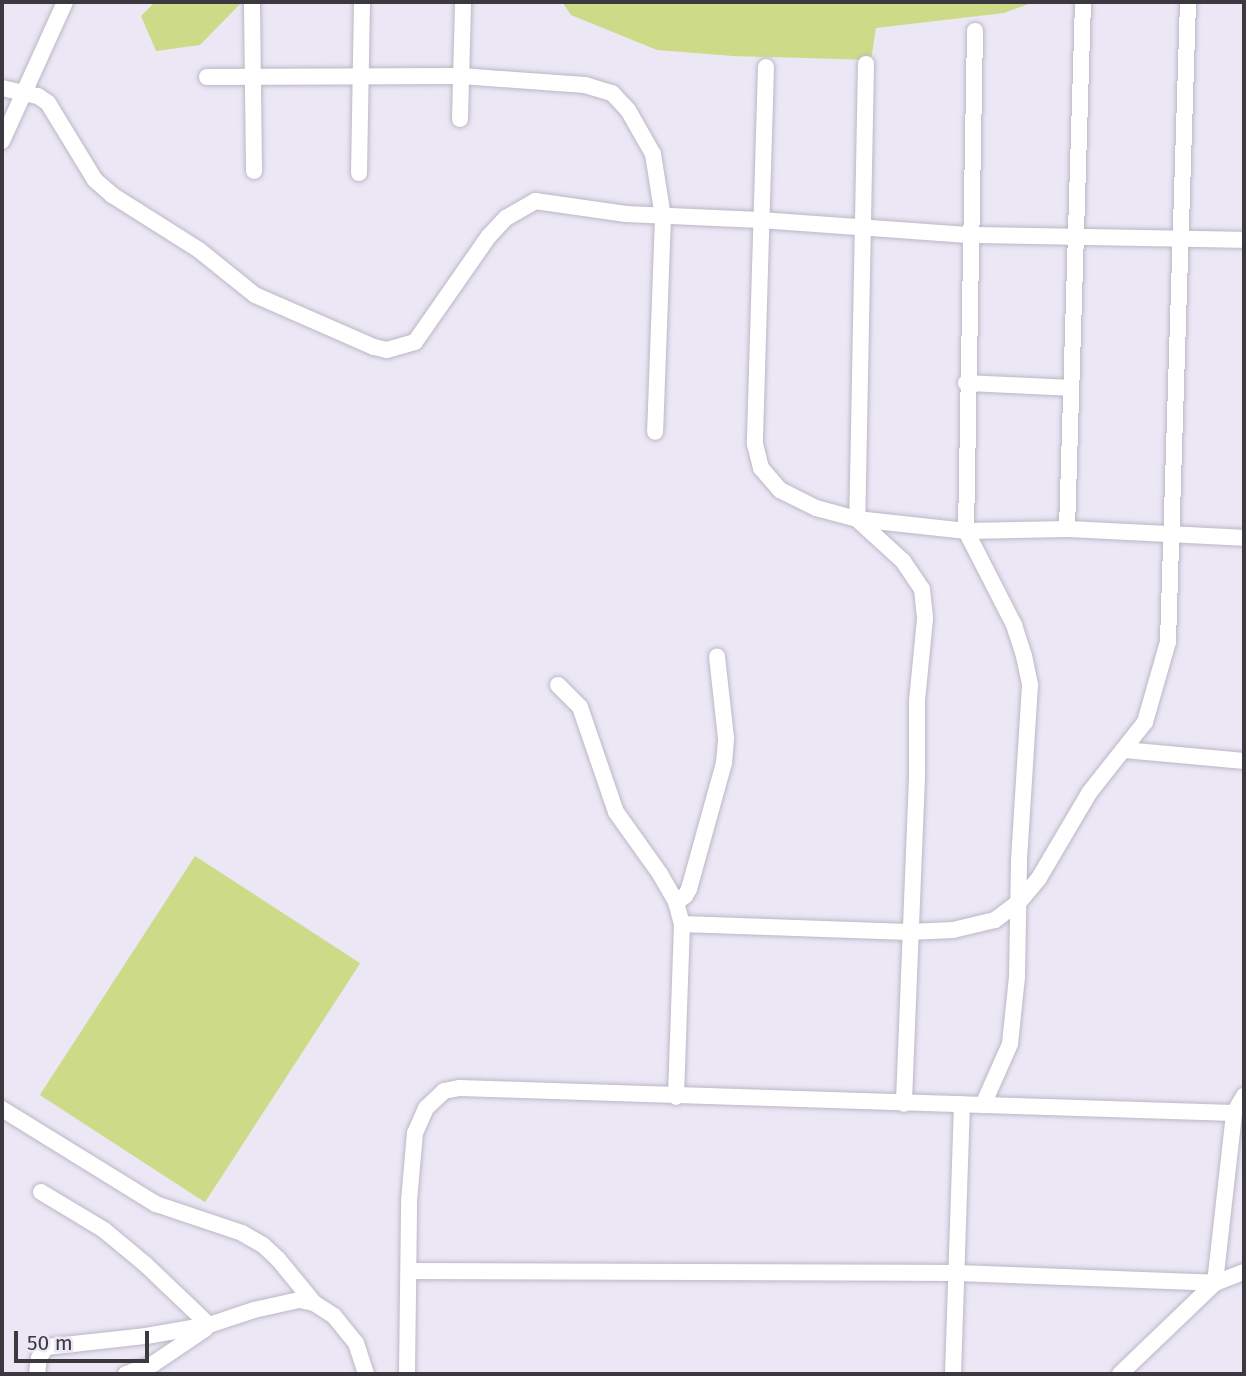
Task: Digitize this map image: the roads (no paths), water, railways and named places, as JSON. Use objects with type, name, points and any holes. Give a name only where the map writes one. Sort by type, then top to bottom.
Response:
[{"type":"street","points":[[2,141],[65,2]]},
{"type":"street","points":[[359,173],[362,2]]},
{"type":"street","points":[[460,119],[463,2]]},
{"type":"street","points":[[1067,529],[1078,236],[1083,2]]},
{"type":"street","points":[[682,923],[909,932],[953,930],[995,920],[1019,902],[1039,878],[1089,793],[1144,722],[1168,642],[1188,2]]},
{"type":"street","points":[[252,5],[254,171]]},
{"type":"street","points":[[975,31],[966,531],[1014,625],[1030,685],[1017,977],[1010,1044],[983,1105]]},
{"type":"street","points":[[866,64],[858,519],[903,561],[922,589],[925,619],[917,701],[917,777],[904,1104]]},
{"type":"street","points":[[766,67],[755,444],[761,468],[780,490],[816,508],[858,519],[966,531],[1067,529],[1244,538]]},
{"type":"street","points":[[206,77],[461,76],[585,85],[612,93],[628,110],[653,155],[663,217],[655,432]]},
{"type":"street","points":[[2,88],[38,96],[48,103],[95,180],[112,195],[199,250],[255,295],[374,347],[387,349],[415,342],[489,236],[506,218],[527,204],[542,202],[663,217],[760,220],[971,235],[1244,240]]},
{"type":"street","points":[[967,383],[1071,388]]},
{"type":"street","points":[[676,902],[685,897],[689,889],[724,763],[726,738],[718,656]]},
{"type":"street","points":[[558,685],[580,707],[616,812],[676,902],[682,923],[676,1097]]},
{"type":"street","points":[[1124,750],[1244,761]]},
{"type":"street","points":[[407,1374],[409,1201],[415,1133],[426,1108],[443,1091],[460,1088],[1234,1113]]},
{"type":"street","points":[[1121,1374],[1214,1283],[1234,1113],[1244,1096]]},
{"type":"street","points":[[953,1374],[962,1104]]},
{"type":"street","points":[[2,1109],[156,1204],[242,1233],[263,1245],[314,1303]]},
{"type":"street","points":[[41,1192],[104,1230],[145,1264],[209,1325]]},
{"type":"street","points":[[410,1271],[958,1273],[1214,1283],[1244,1272]]},
{"type":"street","points":[[37,1374],[39,1359],[46,1347],[146,1336],[209,1325],[254,1310],[299,1300],[314,1303],[334,1315],[356,1343],[366,1374]]},
{"type":"street","points":[[126,1374],[153,1364],[209,1325]]}]
